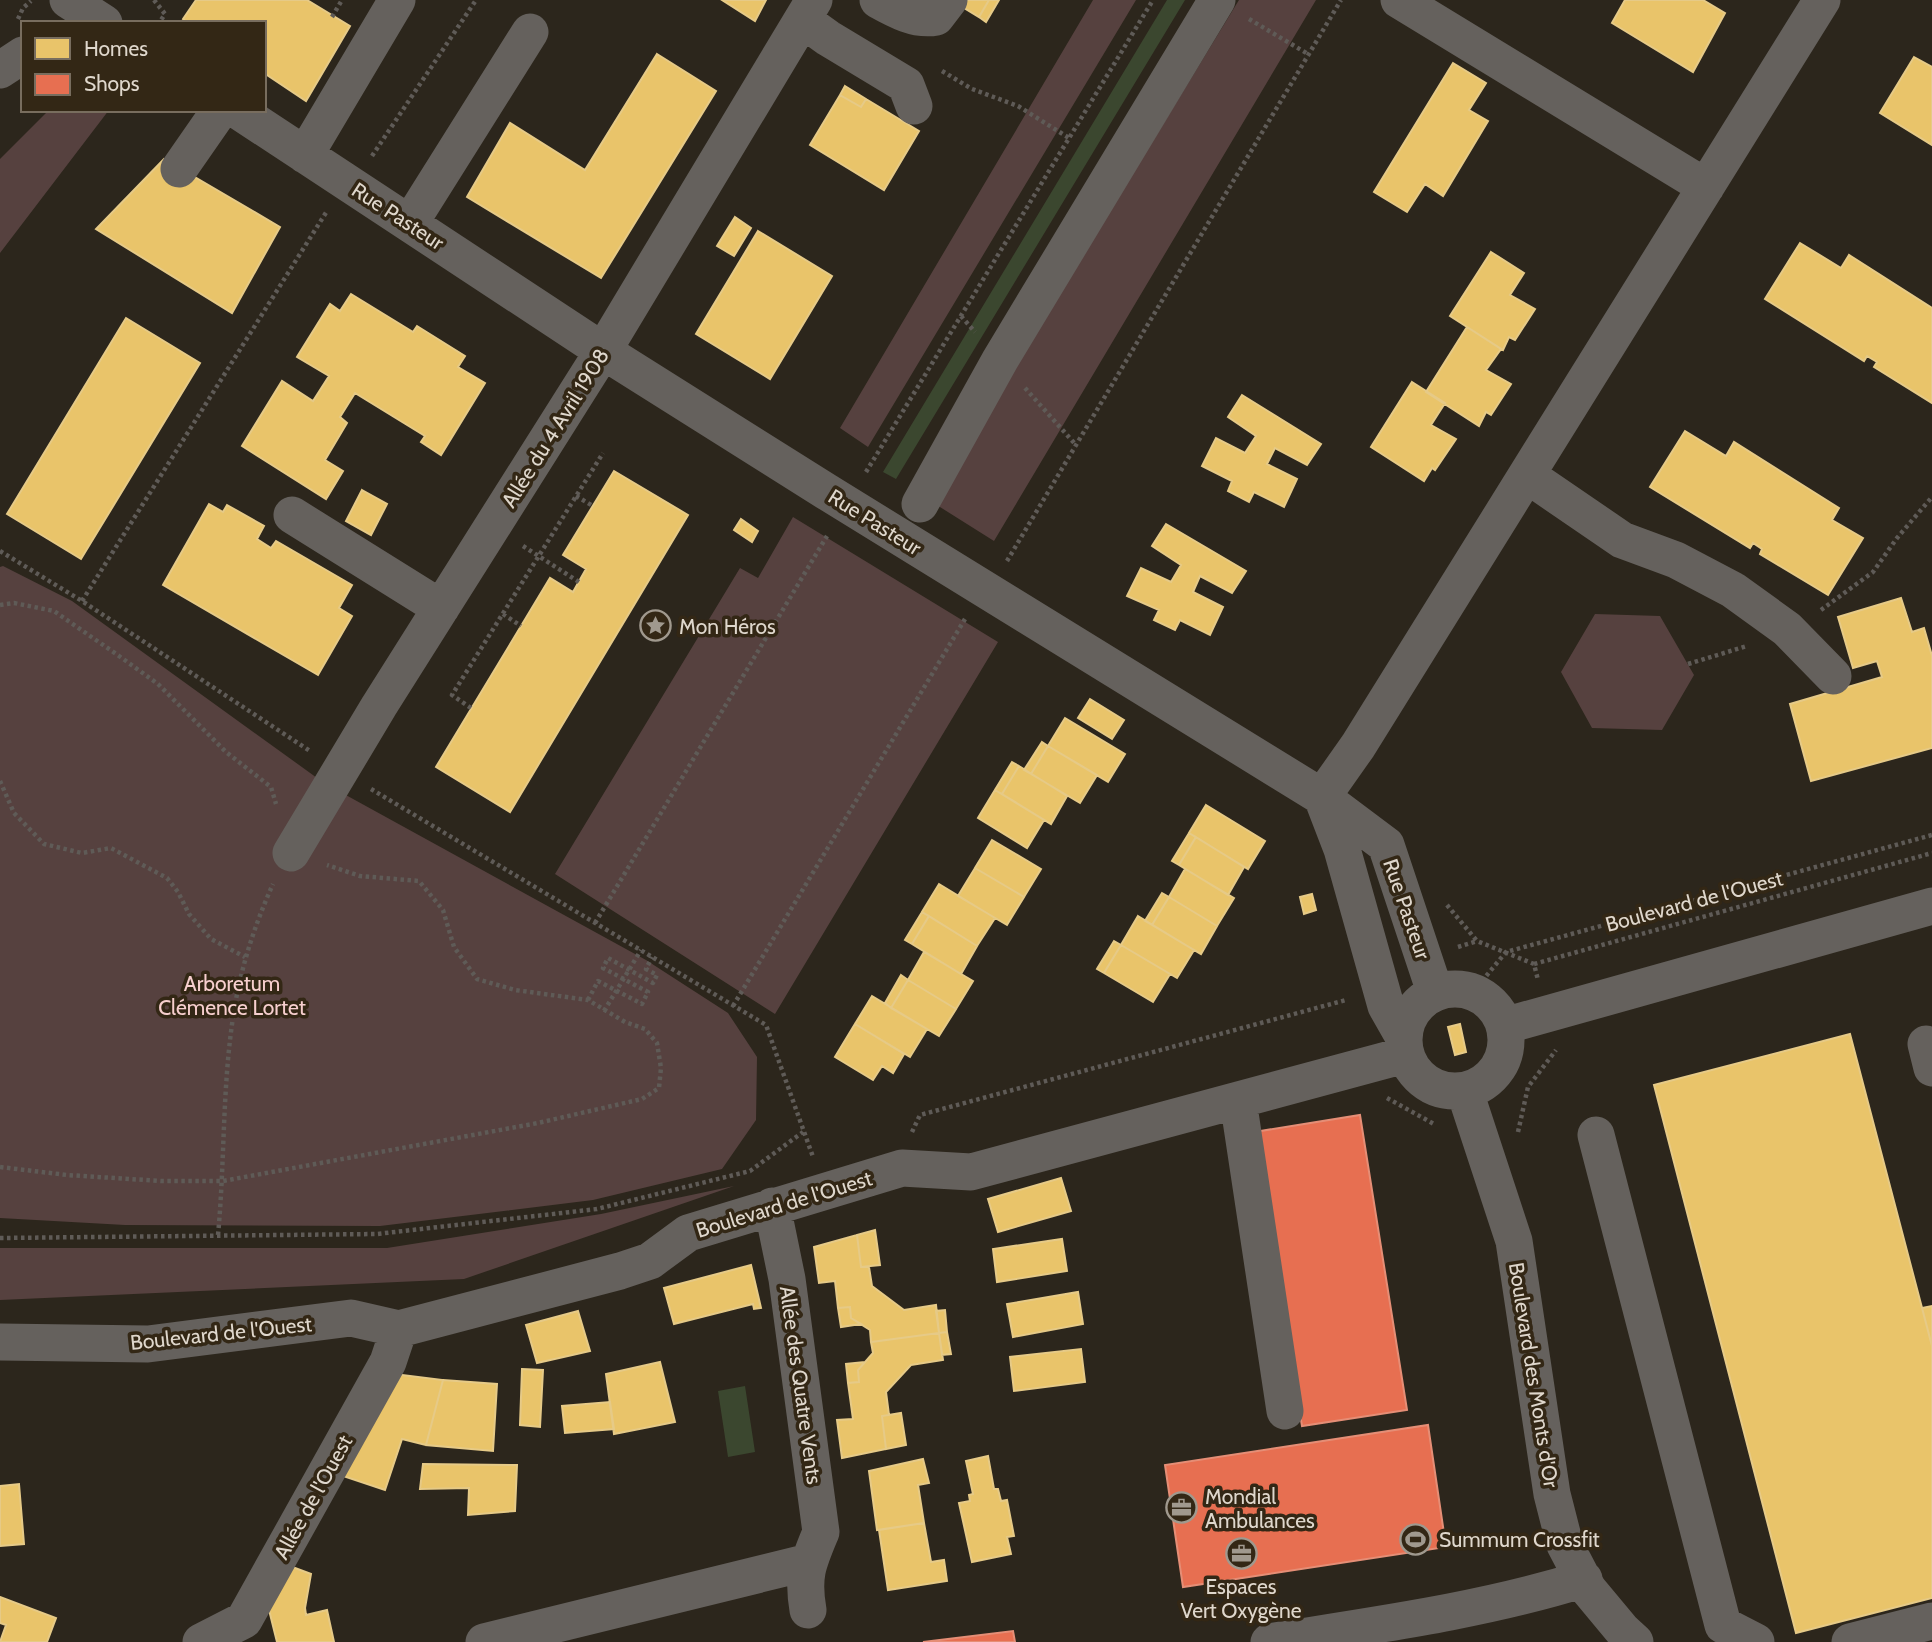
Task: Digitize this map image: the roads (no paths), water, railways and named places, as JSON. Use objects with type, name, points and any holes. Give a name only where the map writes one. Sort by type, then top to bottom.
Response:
[{"type":"street","points":[[305,155],[325,93],[397,0]]},
{"type":"street","points":[[878,0],[923,19],[936,17],[949,0]]},
{"type":"street","points":[[920,504],[1000,360],[1217,0]]},
{"type":"street","points":[[1399,0],[1706,187]]},
{"type":"street","points":[[1404,1046],[1408,1018],[1420,1002],[1435,992],[1454,988],[1473,992],[1489,1002],[1501,1017],[1507,1035],[1505,1054],[1497,1072],[1483,1084],[1465,1091],[1445,1091],[1428,1085],[1414,1072],[1386,1006],[1342,849],[1322,797],[1358,746],[1822,0]]},
{"type":"street","points":[[809,10],[828,38],[905,85],[914,106]]},
{"type":"street","name":"Allée du 4 Avril 1908","points":[[291,853],[603,351],[809,10]]},
{"type":"street","points":[[410,223],[530,32]]},
{"type":"street","points":[[0,70],[21,56]]},
{"type":"street","points":[[179,169],[219,112]]},
{"type":"street","name":"Rue Pasteur","points":[[240,112],[603,351],[846,505],[1322,797],[1385,845],[1435,992]]},
{"type":"street","points":[[1527,475],[1622,540],[1676,559],[1733,590],[1787,629],[1833,676]]},
{"type":"street","points":[[292,515],[441,608]]},
{"type":"street","points":[[1504,1026],[1932,906]]},
{"type":"street","name":"Boulevard de l'Ouest","points":[[0,1342],[148,1344],[351,1318],[399,1329],[650,1261],[688,1233],[902,1168],[971,1172],[1238,1100],[1404,1046]]},
{"type":"street","name":"Boulevard des Monts d'Or","points":[[1465,1091],[1514,1241],[1552,1494],[1565,1545],[1588,1589],[1635,1642]]},
{"type":"street","points":[[1238,1100],[1285,1410]]},
{"type":"street","points":[[1596,1135],[1723,1625],[1756,1642]]},
{"type":"street","name":"Allée des Quatre Vents","points":[[772,1206],[787,1279],[821,1532],[809,1562],[804,1585],[808,1610]]},
{"type":"street","name":"Allée de l'Ouest","points":[[201,1642],[247,1631],[388,1362],[399,1329]]},
{"type":"street","points":[[485,1642],[809,1562]]},
{"type":"street","points":[[1269,1642],[1430,1630],[1584,1579]]},
{"type":"street","points":[[1850,1642],[1932,1621]]},
{"type":"place","name":"Mon Héros","points":[[656,626]]},
{"type":"place","name":"Mondial Ambulances","points":[[1182,1508]]},
{"type":"place","name":"Summum Crossfit","points":[[1416,1539]]},
{"type":"place","name":"Espaces Vert Oxygène","points":[[1241,1554]]},
{"type":"park label","name":"Arboretum Clémence Lortet","points":[[232,995]]}]
